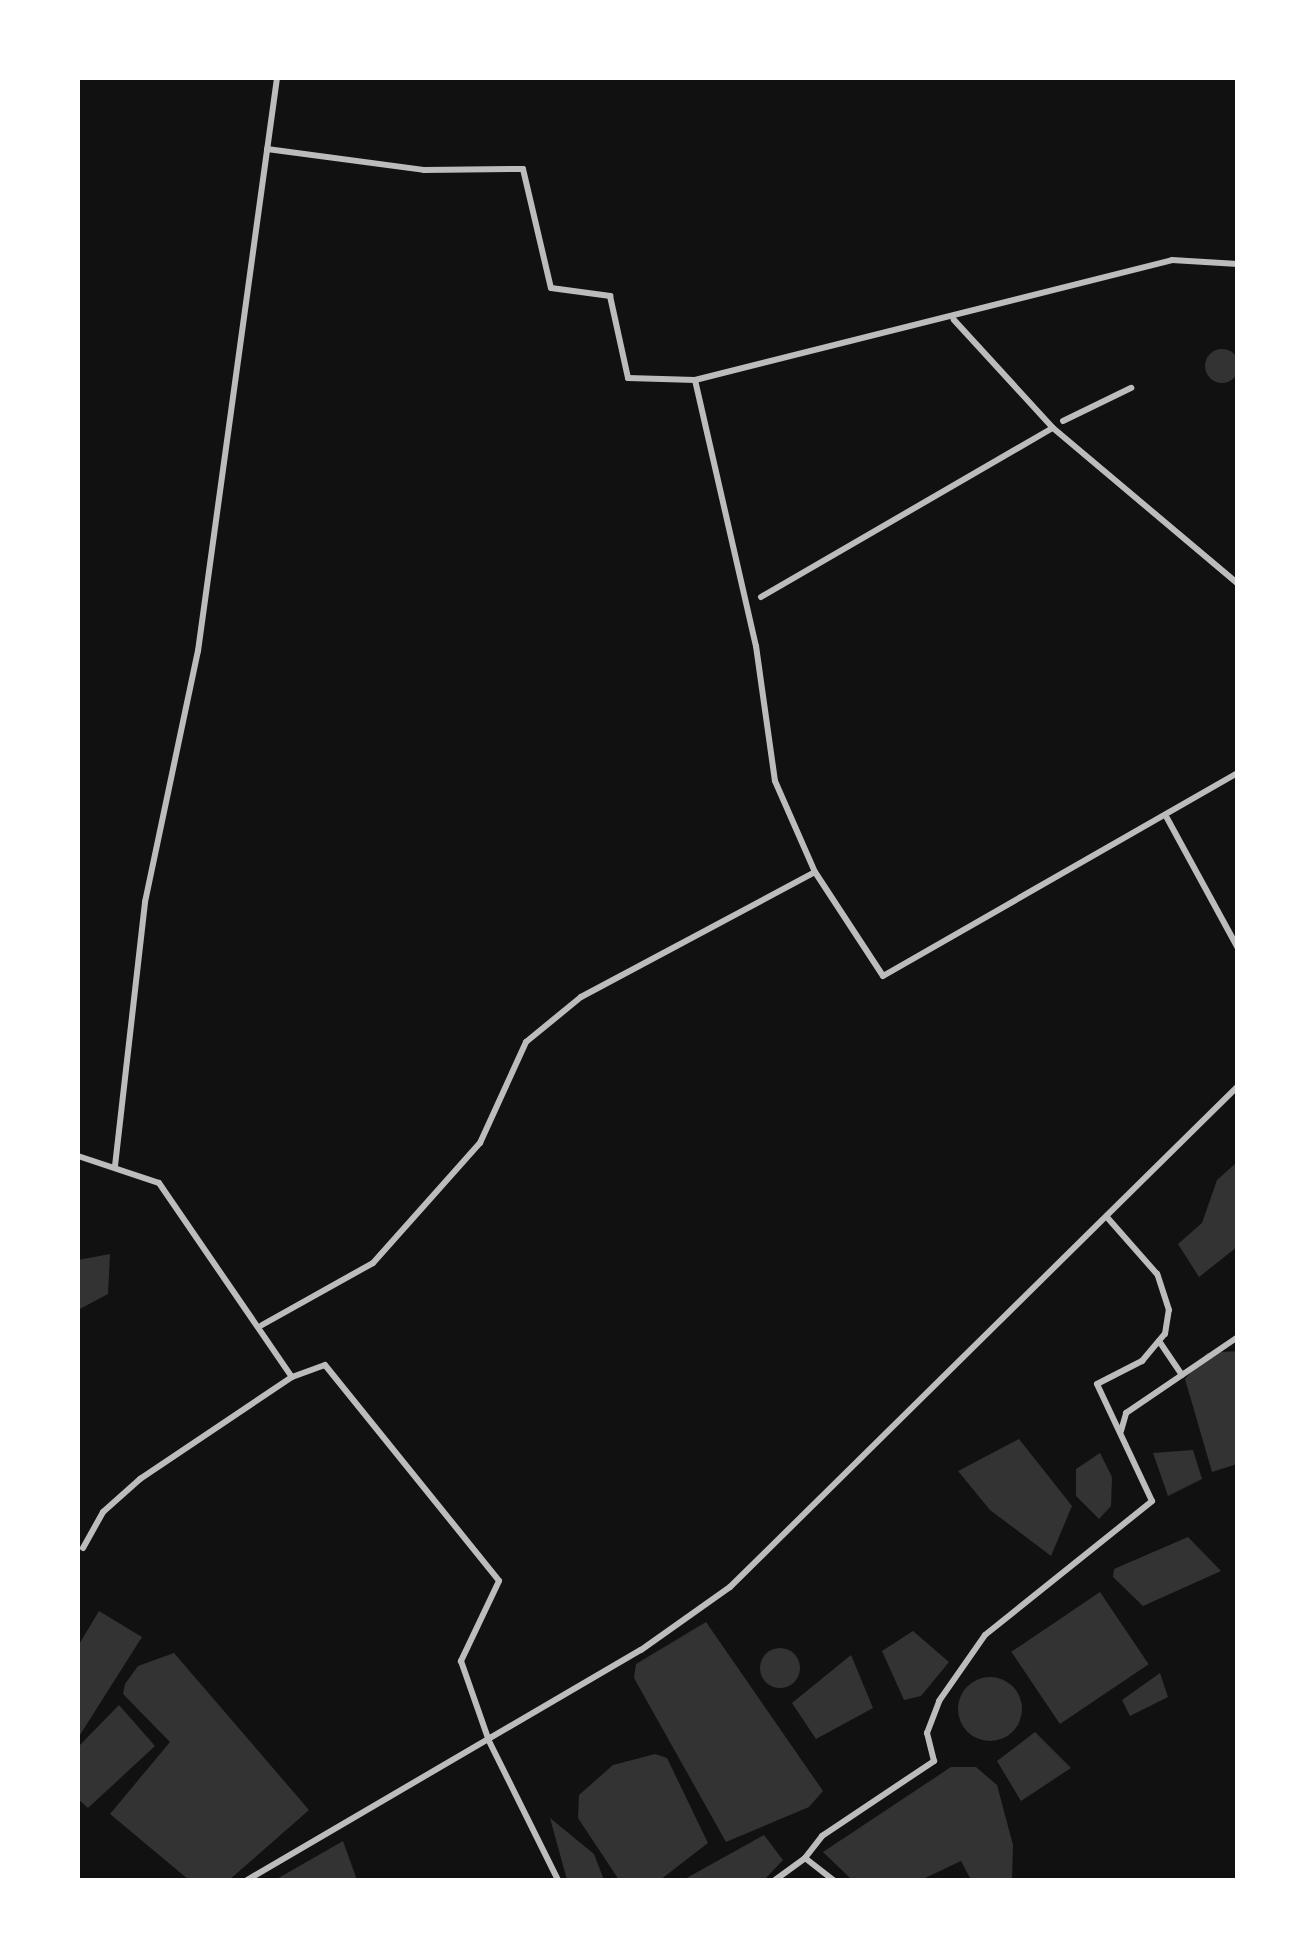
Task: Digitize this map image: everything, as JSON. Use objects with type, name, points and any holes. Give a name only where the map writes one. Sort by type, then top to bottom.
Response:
[{"type":"street","points":[[115,1166],[145,902],[198,651],[277,78]]},
{"type":"street","points":[[267,149],[424,170],[523,169],[551,288],[610,296],[628,378],[695,380],[954,320],[1172,260],[1237,258]]},
{"type":"street","points":[[954,320],[1053,428],[1238,584]]},
{"type":"street","points":[[695,380],[756,646],[775,781],[815,872],[882,976],[1167,818],[1238,773]]},
{"type":"street","points":[[1063,421],[1131,388]]},
{"type":"street","points":[[761,597],[1053,428]]},
{"type":"street","points":[[1167,818],[1238,948]]},
{"type":"street","points":[[262,1325],[373,1263],[480,1143],[526,1042],[567,1008],[815,872]]},
{"type":"street","points":[[247,1880],[489,1741],[730,1587],[1238,1086]]},
{"type":"street","points":[[78,1156],[159,1183],[262,1325],[292,1377]]},
{"type":"street","points":[[774,1880],[805,1858],[822,1836],[934,1761],[926,1732],[938,1701],[984,1635],[1152,1501],[1097,1384],[1159,1341],[1169,1310],[1157,1274],[1107,1217]]},
{"type":"street","points":[[1120,1432],[1126,1412],[1238,1337]]},
{"type":"street","points":[[1159,1341],[1182,1375]]},
{"type":"street","points":[[82,1548],[102,1512],[140,1478],[292,1377],[325,1365],[499,1581],[461,1661],[489,1741],[558,1880]]},
{"type":"street","points":[[805,1858],[833,1880]]},
{"type":"shaded area","points":[[1222,349],[1234,354],[1239,366],[1234,378],[1222,383],[1210,378],[1205,366],[1210,354]]},
{"type":"shaded area","points":[[1237,1162],[1237,1247],[1199,1277],[1178,1244],[1202,1223],[1217,1180]]},
{"type":"shaded area","points":[[110,1254],[108,1294],[78,1310],[78,1260]]},
{"type":"shaded area","points":[[1237,1351],[1237,1464],[1212,1472],[1185,1379],[1207,1353]]},
{"type":"shaded area","points":[[1019,1439],[1072,1506],[1051,1556],[990,1510],[958,1471]]},
{"type":"shaded area","points":[[1193,1450],[1202,1479],[1168,1496],[1153,1453]]},
{"type":"shaded area","points":[[1100,1453],[1112,1477],[1111,1506],[1099,1519],[1076,1496],[1076,1469]]},
{"type":"shaded area","points":[[1188,1537],[1221,1571],[1143,1606],[1113,1577],[1114,1569]]},
{"type":"shaded area","points":[[1100,1592],[1149,1664],[1060,1724],[1011,1652]]},
{"type":"shaded area","points":[[99,1611],[142,1637],[78,1738],[78,1646]]},
{"type":"shaded area","points":[[706,1622],[823,1791],[809,1807],[726,1842],[634,1678],[636,1664]]},
{"type":"shaded area","points":[[913,1631],[949,1662],[921,1696],[904,1700],[882,1651]]},
{"type":"shaded area","points":[[780,1648],[794,1654],[800,1668],[794,1682],[780,1688],[766,1682],[760,1668],[766,1654]]},
{"type":"shaded area","points":[[174,1653],[309,1810],[229,1880],[189,1880],[110,1814],[170,1742],[123,1694],[125,1684],[138,1666]]},
{"type":"shaded area","points":[[851,1655],[873,1708],[816,1739],[792,1703]]},
{"type":"shaded area","points":[[1160,1673],[1168,1697],[1130,1716],[1122,1700]]},
{"type":"shaded area","points":[[990,1677],[1013,1686],[1022,1709],[1013,1732],[990,1741],[967,1732],[958,1709],[967,1686]]},
{"type":"shaded area","points":[[119,1705],[155,1746],[88,1808],[78,1799],[78,1747]]},
{"type":"shaded area","points":[[1035,1732],[1071,1768],[1021,1801],[997,1761]]},
{"type":"shaded area","points":[[655,1754],[667,1758],[708,1843],[660,1880],[619,1880],[578,1818],[579,1795],[613,1765]]},
{"type":"shaded area","points":[[951,1767],[976,1767],[997,1785],[1013,1845],[1012,1880],[971,1880],[961,1861],[921,1880],[852,1880],[823,1852]]},
{"type":"shaded area","points":[[550,1818],[594,1854],[604,1880],[567,1880]]},
{"type":"shaded area","points":[[764,1835],[783,1860],[765,1879],[683,1880]]},
{"type":"shaded area","points":[[343,1841],[357,1880],[275,1880]]}]
